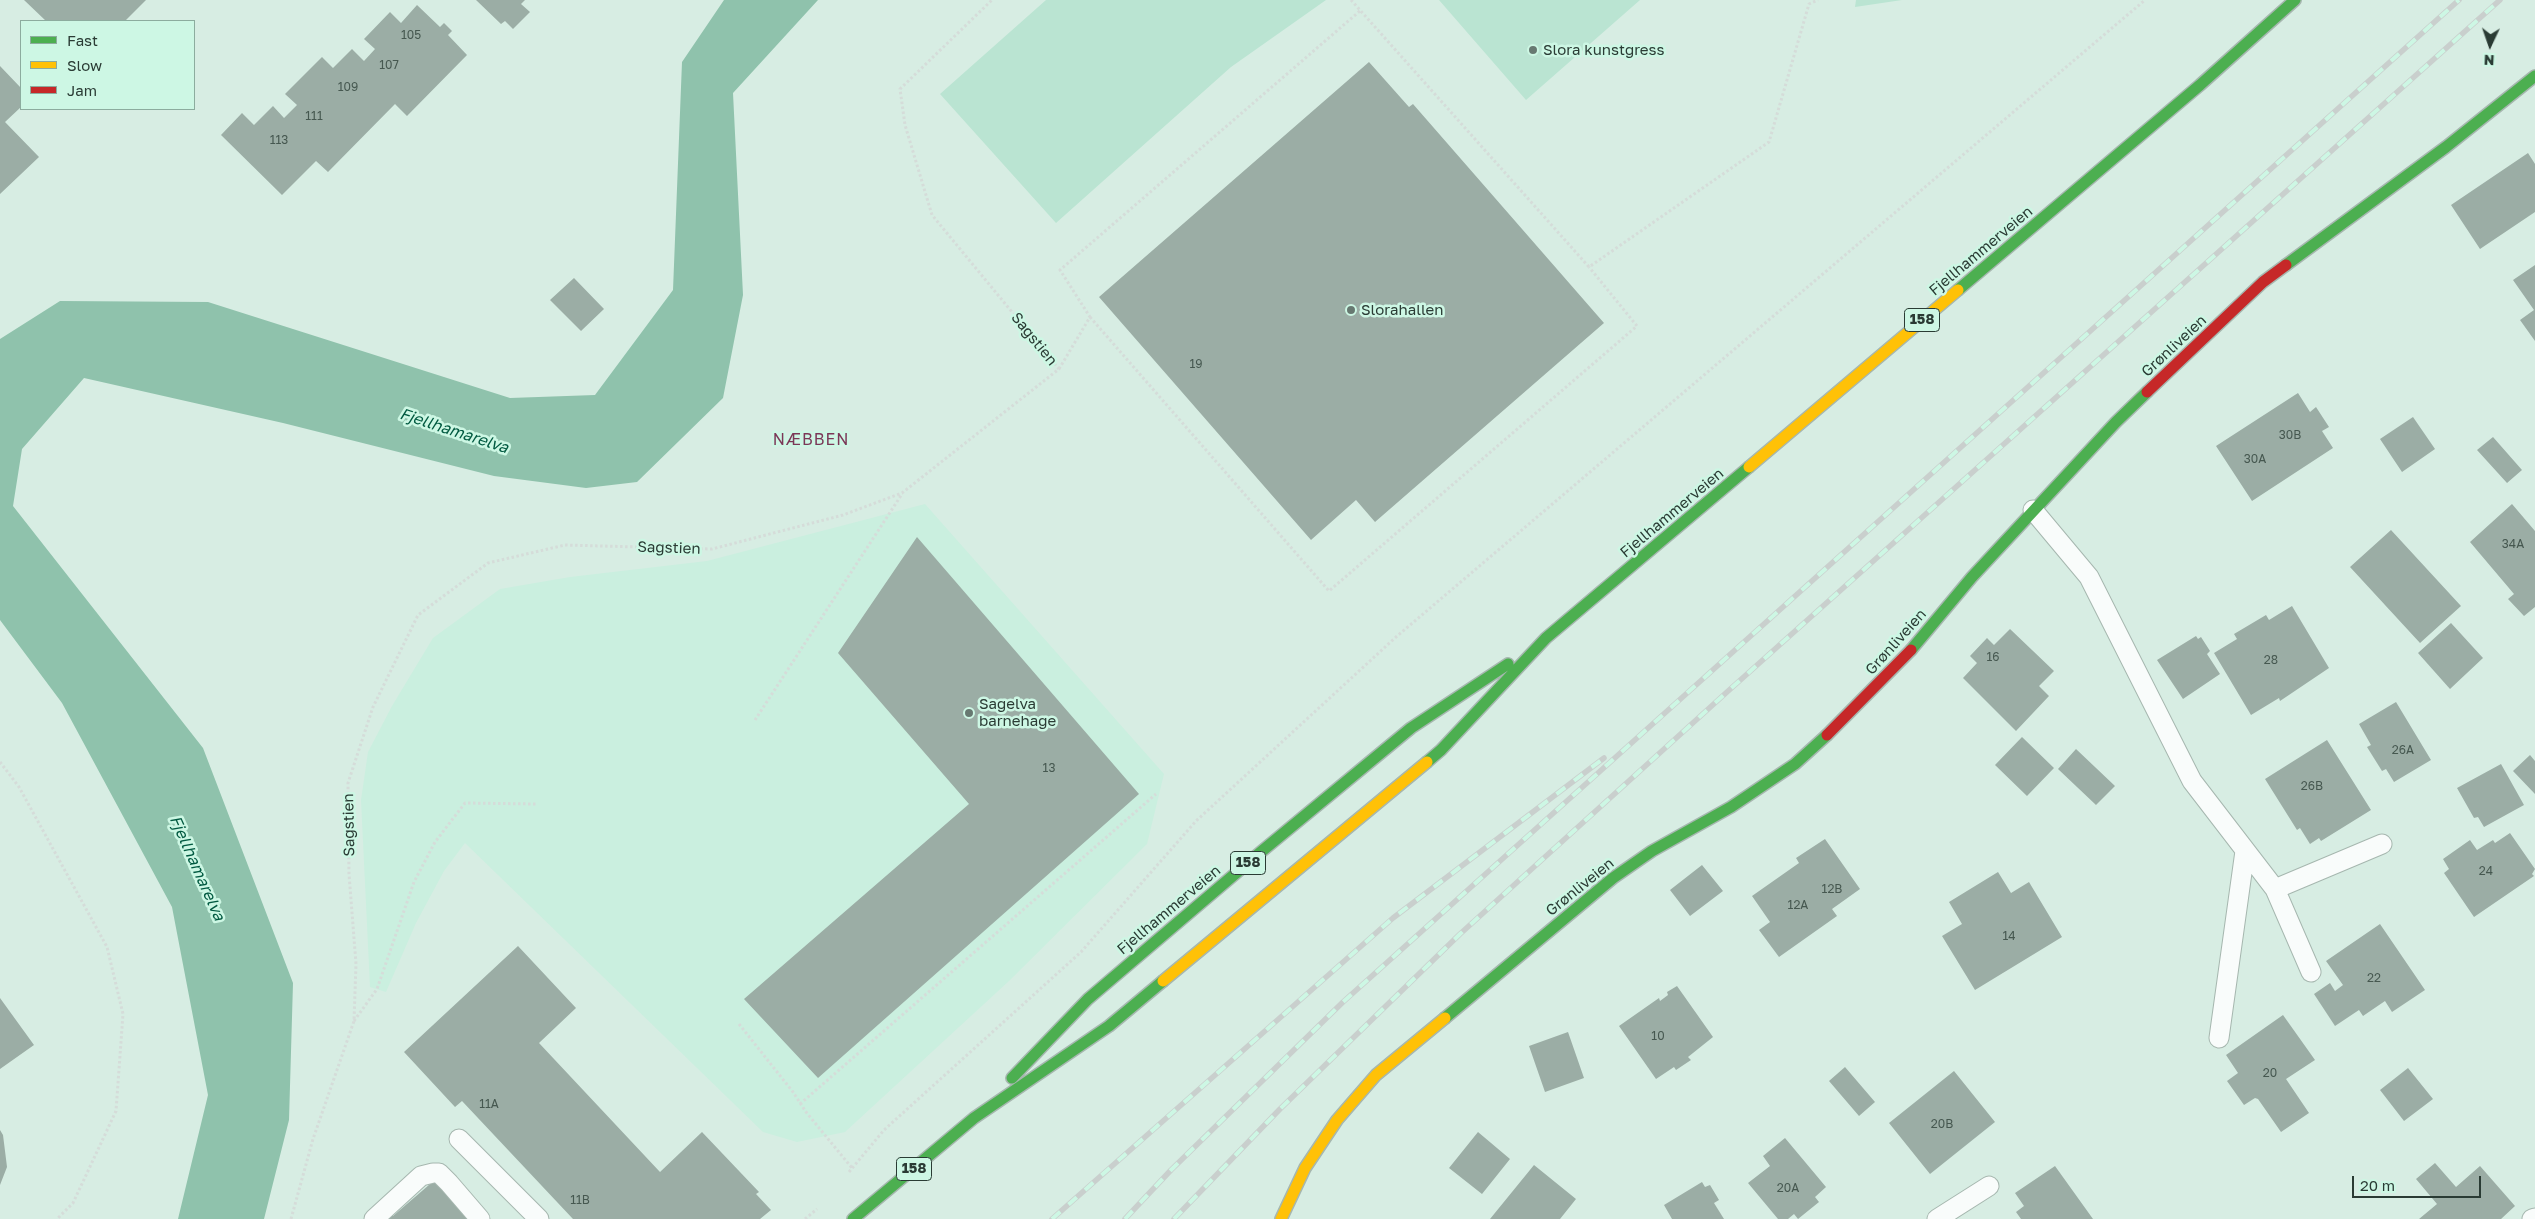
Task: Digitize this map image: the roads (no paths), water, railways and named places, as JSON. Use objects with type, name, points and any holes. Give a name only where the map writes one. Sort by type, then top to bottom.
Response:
[{"type":"main road","name":"Fjellhammerveien","points":[[974,1118],[1088,999],[1262,851],[1411,728],[1546,638],[2200,85],[2295,0]]},
{"type":"main road","name":"Grønliveien","points":[[1281,1219],[1305,1168],[1337,1120],[1376,1075],[1613,878],[1652,852],[1731,807],[1795,764],[1842,722],[1901,662],[1972,577],[2032,510],[2116,422],[2264,282],[2446,147],[2535,76]]},
{"type":"main road","name":"Fjellhammerveien","points":[[853,1219],[974,1118],[1109,1026],[1441,750],[1546,638]]},
{"type":"lane","points":[[2032,510],[2089,577],[2192,781],[2275,889],[2311,972]]},
{"type":"lane","points":[[2275,889],[2382,844]]},
{"type":"lane","points":[[2218,1038],[2245,851]]},
{"type":"lane","points":[[458,1139],[539,1219]]},
{"type":"lane","points":[[374,1219],[421,1176],[433,1173],[439,1174],[449,1183],[480,1219]]},
{"type":"lane","points":[[1937,1219],[1989,1186]]},
{"type":"water","name":"Fjellhamarelva","points":[[724,0],[818,0],[733,93],[743,295],[723,398],[637,482],[586,488],[494,476],[283,423],[84,378],[22,449],[13,506],[203,748],[293,983],[289,1120],[264,1219],[178,1219],[208,1095],[172,907],[62,703],[0,620],[0,339],[60,301],[208,302],[510,398],[595,395],[673,290],[682,62]]},
{"type":"railway","points":[[1125,1219],[1171,1170],[1343,1002],[2459,0]]},
{"type":"railway","points":[[1174,1219],[1280,1109],[1460,934],[1727,692],[2500,0]]},
{"type":"railway","points":[[1052,1219],[1393,918],[1604,758]]},
{"type":"place","name":"Slora kunstgress","points":[[1533,50]]},
{"type":"place","name":"Slorahallen","points":[[1351,310]]},
{"type":"place","name":"Sagelva barnehage","points":[[969,713]]},
{"type":"district","name":"NÆBBEN","points":[[811,440]]}]
